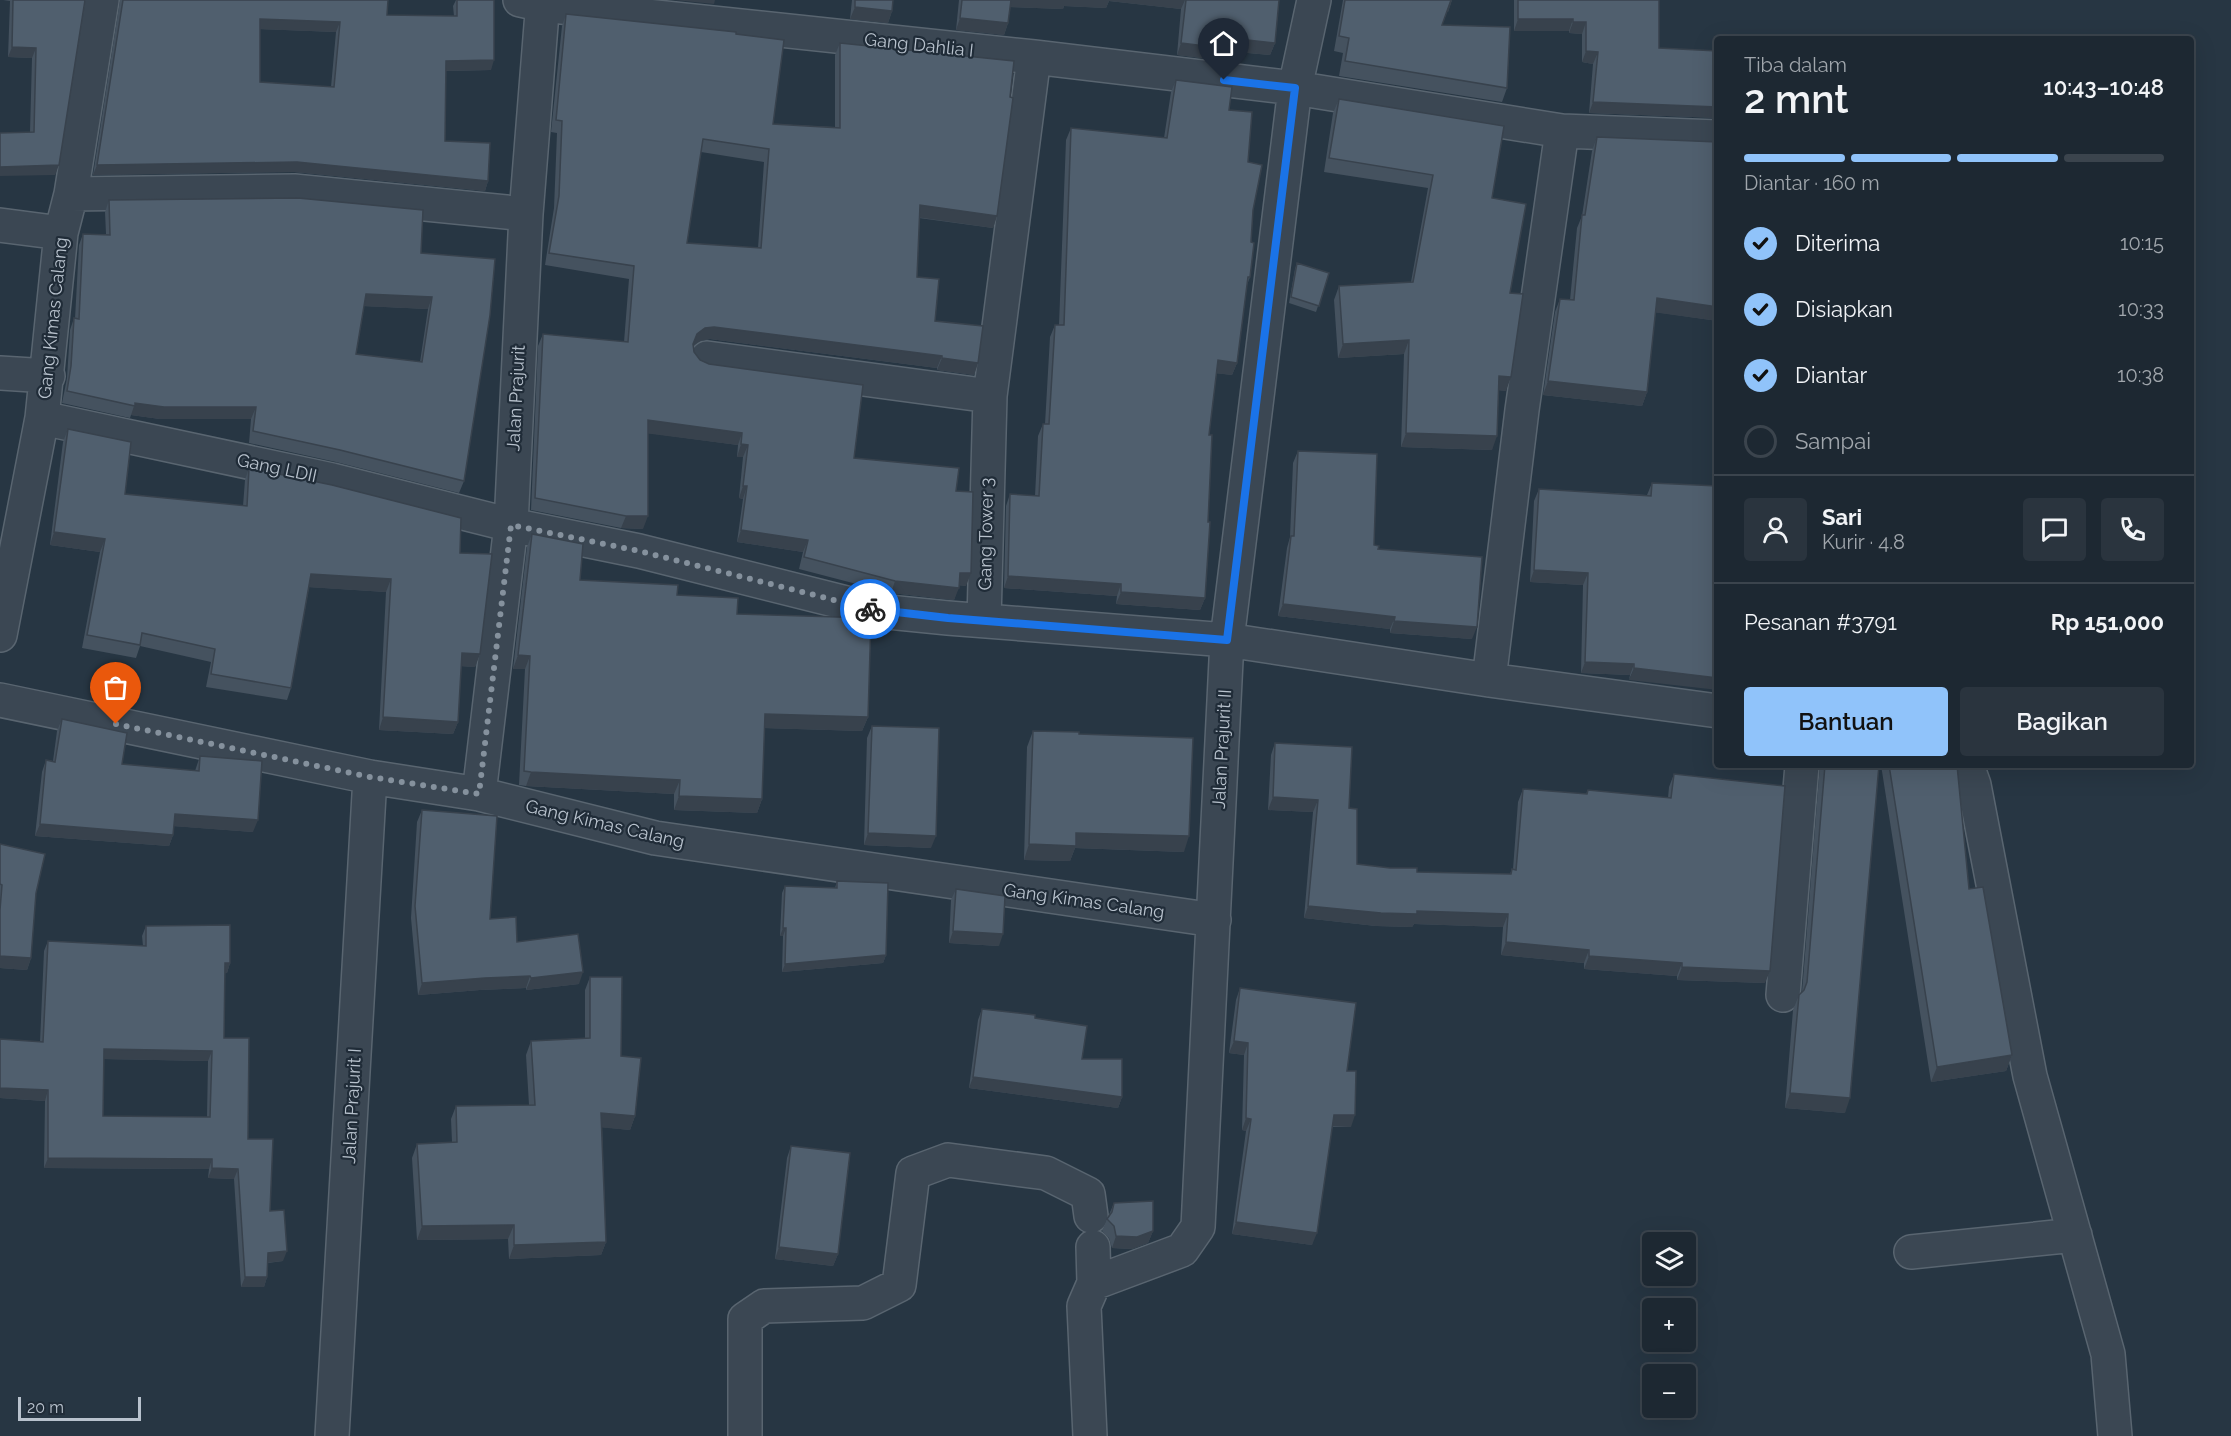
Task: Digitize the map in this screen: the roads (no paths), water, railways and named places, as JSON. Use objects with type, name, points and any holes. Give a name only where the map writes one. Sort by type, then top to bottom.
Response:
[{"type":"street","name":"Gang Kimas Calang","points":[[0,635],[42,418],[61,233],[71,194],[102,0]]},
{"type":"street","name":"Jalan Prajurit II","points":[[1094,1283],[1182,1250],[1198,1227],[1227,640],[1295,88],[1314,0]]},
{"type":"street","name":"Gang Dahlia I","points":[[535,2],[1295,88],[1562,131],[1714,137]]},
{"type":"street","name":"Jalan Prajurit","points":[[479,794],[511,525],[535,2]]},
{"type":"street","name":"Gang Tower 3","points":[[984,620],[990,396],[1034,57]]},
{"type":"street","points":[[1489,680],[1522,410],[1562,131]]},
{"type":"street","points":[[71,194],[294,191],[526,214]]},
{"type":"street","points":[[0,225],[61,233]]},
{"type":"street","points":[[707,358],[990,396]]},
{"type":"street","points":[[0,373],[48,376]]},
{"type":"street","name":"Gang LDII","points":[[42,418],[332,480],[511,525]]},
{"type":"street","points":[[511,525],[639,551],[878,611],[1227,640],[1489,680],[1714,710]]},
{"type":"street","name":"Gang Kimas Calang","points":[[0,700],[370,777],[479,794],[655,838],[1214,920]]},
{"type":"street","points":[[1783,994],[1802,768]]},
{"type":"street","points":[[1968,768],[1974,785],[2031,1076],[2108,1354],[2115,1436]]},
{"type":"street","name":"Jalan Prajurit I","points":[[332,1436],[370,777]]},
{"type":"street","points":[[745,1436],[745,1319],[764,1306],[863,1303],[899,1284],[913,1173],[948,1160],[1046,1173],[1088,1194],[1094,1283],[1084,1306],[1090,1436]]},
{"type":"street","points":[[1911,1252],[2075,1235]]}]
